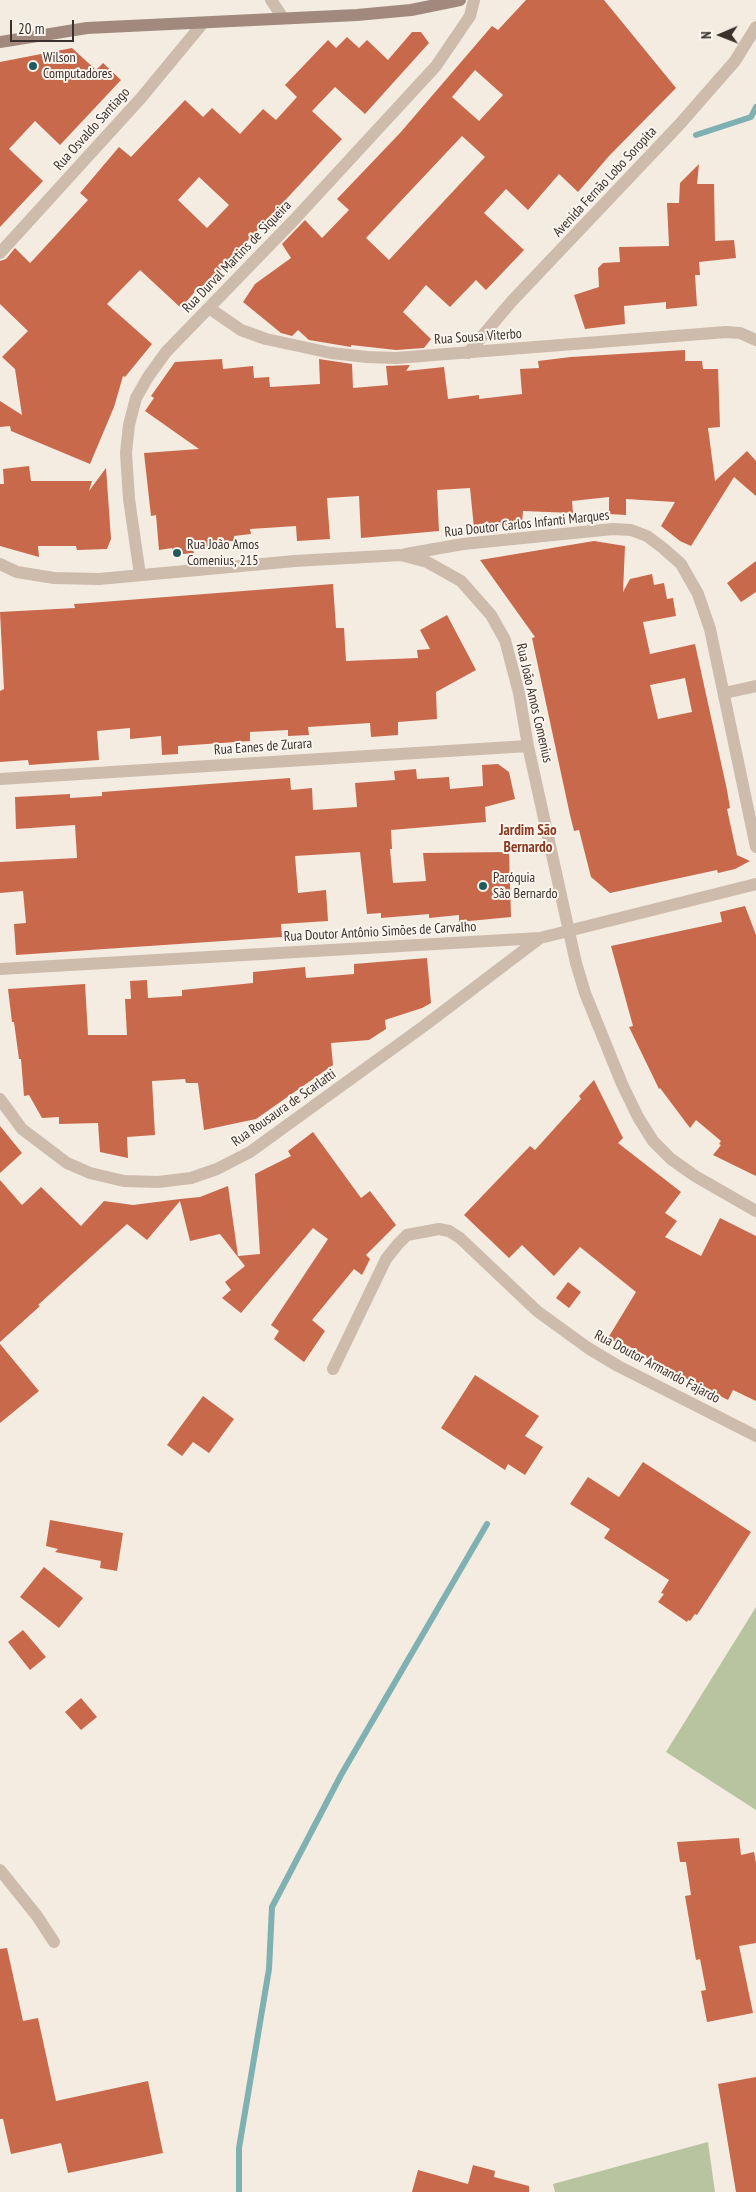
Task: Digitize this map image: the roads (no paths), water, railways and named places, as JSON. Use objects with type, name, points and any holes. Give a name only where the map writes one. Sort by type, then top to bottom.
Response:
[{"type":"main road","points":[[0,42],[87,28],[357,15],[411,10],[460,0]]},
{"type":"street","points":[[271,0],[284,18]]},
{"type":"street","name":"Rua Durval Martins de Siqueira","points":[[140,575],[129,499],[127,462],[129,425],[136,398],[148,377],[166,352],[436,66],[470,16],[474,0]]},
{"type":"street","name":"Rua Osvaldo Santiago","points":[[0,253],[141,98],[203,23]]},
{"type":"street","name":"Avenida Fernão Lobo Soropita","points":[[468,353],[512,301],[679,125],[735,61],[756,27]]},
{"type":"street","name":"Rua Sousa Viterbo","points":[[209,308],[241,330],[266,339],[331,353],[396,358],[726,332],[740,333],[756,340]]},
{"type":"street","name":"Rua Doutor Carlos Infanti Marques","points":[[401,555],[463,544],[589,530],[631,530],[648,536],[681,564],[698,594],[710,629],[756,847]]},
{"type":"street","name":"Rua João Amos Comenius","points":[[0,564],[17,572],[54,578],[99,579],[401,555],[427,562],[461,581],[491,615],[504,640],[512,664],[528,746],[576,963],[596,1020],[622,1084],[638,1117],[654,1141],[671,1159],[695,1176],[756,1211]]},
{"type":"street","points":[[724,693],[756,686]]},
{"type":"street","name":"Rua Eanes de Zurara","points":[[0,779],[528,746]]},
{"type":"street","name":"Rua Doutor Antônio Simões de Carvalho","points":[[0,969],[540,938],[756,884]]},
{"type":"street","name":"Rua Rousaura de Scarlatti","points":[[0,1099],[22,1129],[67,1163],[90,1173],[124,1181],[158,1182],[191,1178],[216,1170],[250,1152],[424,1026],[540,938]]},
{"type":"street","name":"Rua Doutor Armando Fajardo","points":[[333,1369],[386,1260],[407,1235],[438,1229],[449,1231],[460,1238],[537,1311],[588,1348],[618,1366],[756,1436]]},
{"type":"street","points":[[0,1870],[37,1916],[54,1942]]},
{"type":"waterway","points":[[696,135],[751,117],[756,107]]},
{"type":"waterway","points":[[239,2192],[239,2148],[269,1969],[272,1907],[341,1775],[487,1524]]},
{"type":"place","name":"Wilson Computadores","points":[[33,66]]},
{"type":"place","name":"Rua João Amos Comenius, 215","points":[[177,553]]},
{"type":"place","name":"Paróquia São Bernardo","points":[[483,886]]},
{"type":"district","name":"Jardim São Bernardo","points":[[528,840]]}]
